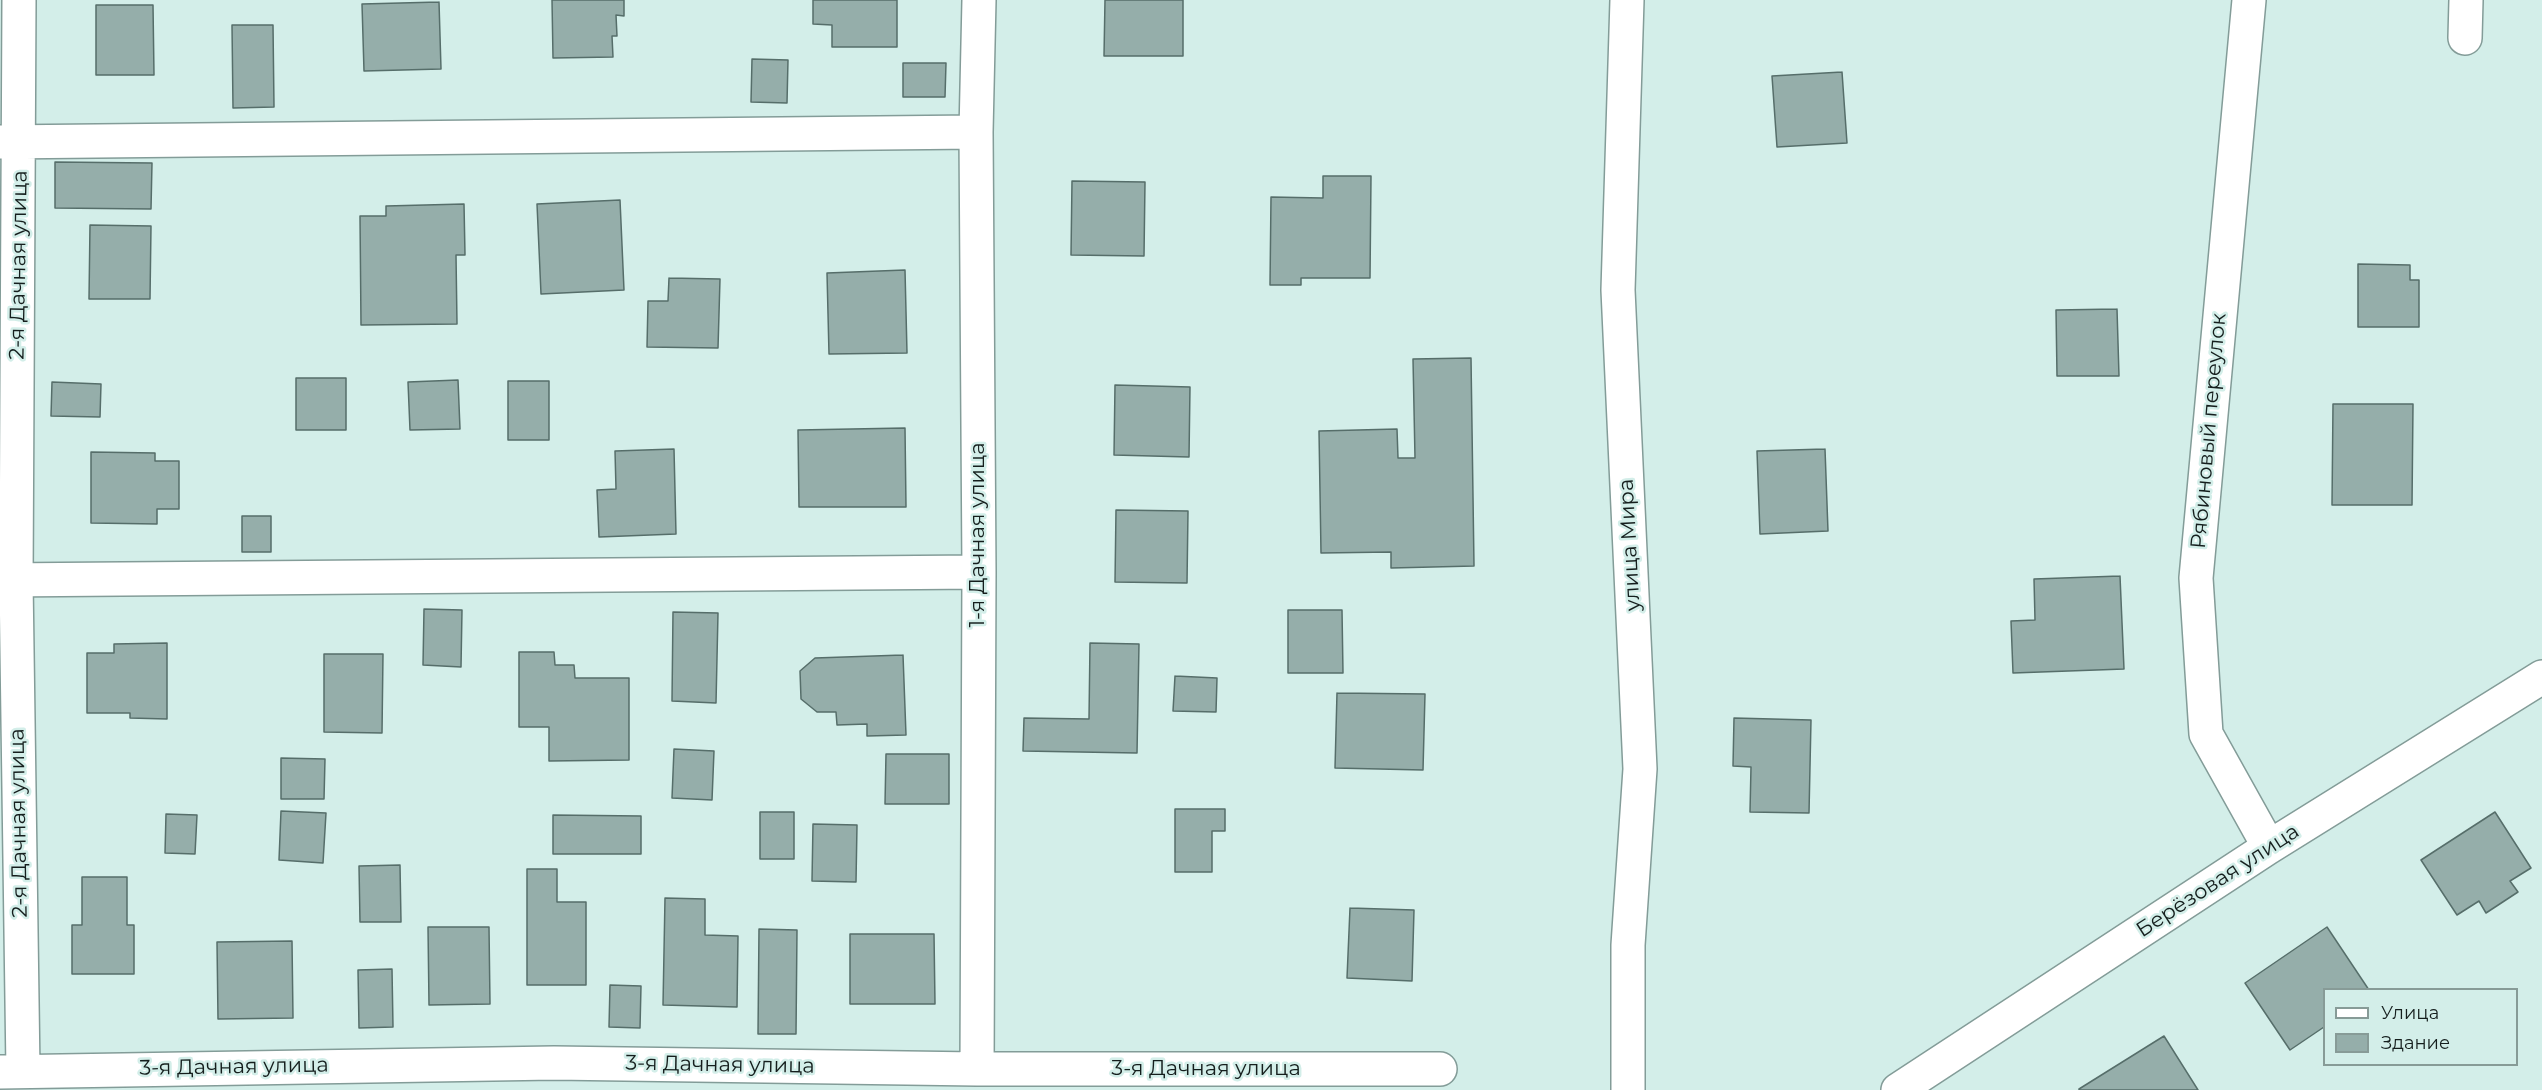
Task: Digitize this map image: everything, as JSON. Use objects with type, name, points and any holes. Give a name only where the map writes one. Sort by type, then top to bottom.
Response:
[{"type":"street","name":"2-я Дачная улица","points":[[11,1071],[8,580],[10,142],[19,0]]},
{"type":"street","name":"1-я Дачная улица","points":[[977,1069],[979,572],[976,132],[979,0]]},
{"type":"street","name":"улица Мира","points":[[1628,0],[1618,290],[1640,769],[1628,945],[1628,1090]]},
{"type":"street","name":"Рябиновый переулок","points":[[2249,0],[2196,578],[2206,734],[2269,847]]},
{"type":"street","points":[[2465,38],[2466,0]]},
{"type":"street","points":[[10,142],[976,132]]},
{"type":"street","points":[[8,580],[979,572]]},
{"type":"street","name":"Берёзовая улица","points":[[1898,1090],[2269,847],[2542,677]]},
{"type":"street","name":"3-я Дачная улица","points":[[11,1071],[554,1063],[977,1069],[1440,1069]]},
{"type":"building","points":[[552,0],[624,0],[624,16],[616,15],[617,36],[612,36],[613,57],[553,58]]},
{"type":"building","points":[[813,0],[897,0],[897,47],[832,47],[832,25],[813,24]]},
{"type":"building","points":[[1105,0],[1183,0],[1183,56],[1104,56]]},
{"type":"building","points":[[439,2],[441,69],[364,71],[362,4]]},
{"type":"building","points":[[96,5],[153,5],[154,75],[96,75]]},
{"type":"building","points":[[232,25],[273,25],[274,107],[233,108]]},
{"type":"building","points":[[752,59],[788,60],[787,103],[751,102]]},
{"type":"building","points":[[903,63],[946,63],[945,97],[903,97]]},
{"type":"building","points":[[1842,72],[1847,143],[1777,147],[1772,76]]},
{"type":"building","points":[[55,162],[152,163],[151,209],[55,208]]},
{"type":"building","points":[[1323,176],[1371,176],[1370,278],[1301,278],[1301,285],[1270,285],[1271,197],[1323,198]]},
{"type":"building","points":[[1072,181],[1145,182],[1144,256],[1071,255]]},
{"type":"building","points":[[620,200],[624,290],[541,294],[537,204]]},
{"type":"building","points":[[464,204],[465,255],[456,255],[457,324],[361,325],[360,216],[386,216],[386,206]]},
{"type":"building","points":[[90,225],[151,226],[150,299],[89,299]]},
{"type":"building","points":[[2358,264],[2410,265],[2410,280],[2419,280],[2419,327],[2358,327]]},
{"type":"building","points":[[905,270],[907,353],[829,354],[827,273]]},
{"type":"building","points":[[669,278],[720,279],[718,348],[647,347],[648,301],[668,301]]},
{"type":"building","points":[[2117,309],[2119,376],[2057,376],[2056,310]]},
{"type":"building","points":[[1471,358],[1474,566],[1391,568],[1391,552],[1321,553],[1319,431],[1397,429],[1398,458],[1415,458],[1413,359]]},
{"type":"building","points":[[296,378],[346,378],[346,430],[296,430]]},
{"type":"building","points":[[458,380],[460,429],[410,430],[408,382]]},
{"type":"building","points":[[508,381],[549,381],[549,440],[508,440]]},
{"type":"building","points":[[52,382],[101,384],[100,417],[51,416]]},
{"type":"building","points":[[1115,385],[1190,387],[1189,457],[1114,455]]},
{"type":"building","points":[[2333,404],[2413,404],[2412,505],[2332,505]]},
{"type":"building","points":[[905,428],[906,507],[799,507],[798,430]]},
{"type":"building","points":[[674,449],[676,534],[599,537],[597,490],[616,489],[615,451]]},
{"type":"building","points":[[1825,449],[1828,531],[1760,534],[1757,451]]},
{"type":"building","points":[[91,452],[155,453],[155,461],[179,461],[179,509],[157,509],[157,524],[91,523]]},
{"type":"building","points":[[1116,510],[1188,511],[1187,583],[1115,582]]},
{"type":"building","points":[[242,516],[271,516],[271,552],[242,552]]},
{"type":"building","points":[[2120,576],[2124,669],[2013,673],[2011,621],[2035,620],[2034,579]]},
{"type":"building","points":[[424,609],[462,610],[461,667],[423,665]]},
{"type":"building","points":[[1288,610],[1342,610],[1343,673],[1288,673]]},
{"type":"building","points":[[673,612],[718,613],[716,703],[672,701]]},
{"type":"building","points":[[167,643],[167,719],[130,718],[130,713],[87,713],[87,653],[114,653],[114,644]]},
{"type":"building","points":[[1090,643],[1139,644],[1137,753],[1023,751],[1024,718],[1089,719]]},
{"type":"building","points":[[519,652],[554,652],[555,665],[574,665],[575,678],[629,678],[629,760],[549,761],[549,727],[519,727]]},
{"type":"building","points":[[324,654],[383,654],[382,733],[324,732]]},
{"type":"building","points":[[903,655],[906,735],[867,736],[867,724],[837,725],[836,712],[817,712],[801,699],[800,671],[815,658]]},
{"type":"building","points":[[1175,676],[1217,678],[1216,712],[1173,711]]},
{"type":"building","points":[[1337,693],[1425,694],[1423,770],[1335,768]]},
{"type":"building","points":[[1734,718],[1811,720],[1809,813],[1750,812],[1751,767],[1733,766]]},
{"type":"building","points":[[674,749],[714,751],[712,800],[672,798]]},
{"type":"building","points":[[886,754],[949,754],[949,804],[885,804]]},
{"type":"building","points":[[281,758],[325,759],[324,799],[281,799]]},
{"type":"building","points":[[1175,809],[1225,809],[1225,831],[1212,831],[1212,872],[1175,872]]},
{"type":"building","points":[[281,811],[326,813],[323,863],[279,860]]},
{"type":"building","points":[[760,812],[794,812],[794,859],[760,859]]},
{"type":"building","points":[[2495,812],[2531,868],[2510,881],[2518,892],[2486,913],[2479,901],[2457,915],[2421,860]]},
{"type":"building","points":[[166,814],[197,815],[195,854],[165,853]]},
{"type":"building","points":[[553,815],[641,816],[641,854],[553,854]]},
{"type":"building","points":[[813,824],[857,825],[856,882],[812,881]]},
{"type":"building","points":[[400,865],[401,922],[360,922],[359,866]]},
{"type":"building","points":[[527,869],[557,869],[557,902],[586,902],[586,985],[527,985]]},
{"type":"building","points":[[82,877],[127,877],[127,925],[134,925],[134,974],[72,974],[72,925],[82,925]]},
{"type":"building","points":[[665,898],[705,899],[705,935],[738,936],[737,1007],[663,1005]]},
{"type":"building","points":[[1350,908],[1414,910],[1412,981],[1347,978]]},
{"type":"building","points":[[428,927],[489,927],[490,1004],[429,1005]]},
{"type":"building","points":[[2327,927],[2368,988],[2323,988],[2323,1028],[2290,1050],[2245,983]]},
{"type":"building","points":[[759,929],[797,930],[796,1034],[758,1034]]},
{"type":"building","points":[[850,934],[934,934],[935,1004],[850,1004]]},
{"type":"building","points":[[292,941],[293,1018],[218,1019],[217,942]]},
{"type":"building","points":[[392,969],[393,1027],[359,1028],[358,970]]},
{"type":"building","points":[[610,985],[641,986],[640,1028],[609,1027]]},
{"type":"building","points":[[2164,1036],[2198,1090],[2079,1090],[2079,1089]]}]
